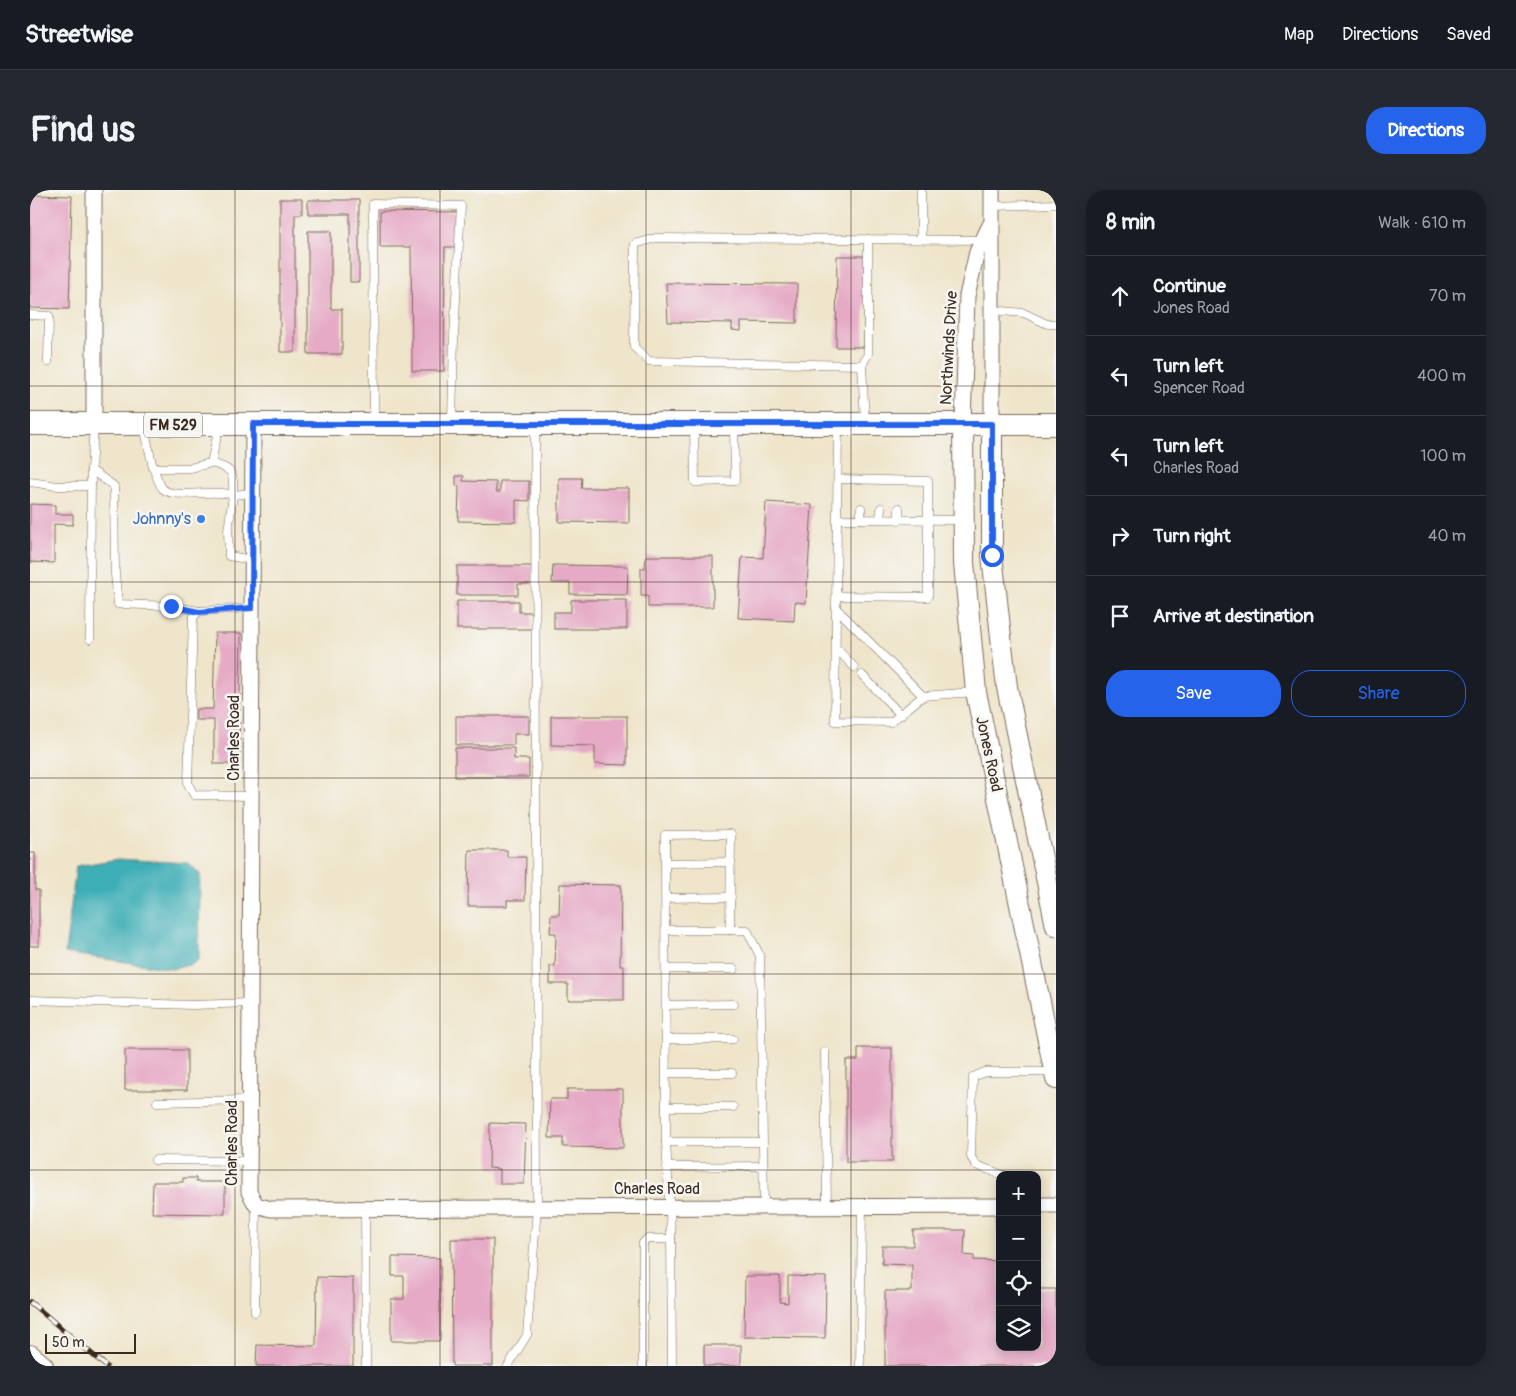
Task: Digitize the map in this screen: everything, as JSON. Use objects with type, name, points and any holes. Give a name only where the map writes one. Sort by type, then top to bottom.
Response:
[{"type":"main road","name":"FM 529","points":[[30,424],[1056,424]]},
{"type":"main road","name":"Jones Road","points":[[963,424],[963,520],[966,606],[976,692],[1055,1076]]},
{"type":"main road","name":"Jones Road","points":[[992,424],[992,555],[1007,687],[1056,926]]},
{"type":"main road","points":[[976,692],[1007,687]]},
{"type":"main road","points":[[30,1355],[43,1366]]},
{"type":"street","points":[[94,190],[94,425]]},
{"type":"street","name":"Northwinds Drive","points":[[992,190],[992,212],[987,239],[991,310],[992,424]]},
{"type":"street","name":"Northwinds Drive","points":[[963,424],[967,296],[977,252],[987,239]]},
{"type":"street","name":"Charles Road","points":[[253,424],[249,1192],[256,1204],[272,1209],[996,1206]]},
{"type":"street","points":[[1041,1205],[1056,1205]]},
{"type":"lane","points":[[921,239],[922,190]]},
{"type":"lane","points":[[374,424],[373,204],[461,206],[454,336],[452,424]]},
{"type":"lane","points":[[992,212],[1056,204]]},
{"type":"lane","points":[[862,365],[649,361],[634,347],[635,244],[656,238],[987,239]]},
{"type":"lane","points":[[865,424],[862,365],[868,354],[868,239]]},
{"type":"lane","points":[[991,310],[1024,313],[1047,324],[1056,324]]},
{"type":"lane","points":[[30,316],[49,316],[48,362]]},
{"type":"lane","points":[[508,1366],[527,1335],[537,1208],[535,424]]},
{"type":"lane","points":[[694,424],[695,482],[735,481],[734,424]]},
{"type":"lane","points":[[838,424],[835,721],[891,722],[923,696],[976,692]]},
{"type":"lane","points":[[90,639],[91,470],[94,425]]},
{"type":"lane","points":[[144,425],[153,468],[162,488],[172,494],[224,492],[233,495],[252,493]]},
{"type":"lane","points":[[211,463],[219,425]]},
{"type":"lane","points":[[153,468],[190,468],[211,463],[228,468],[232,473],[233,495],[228,531],[228,556],[252,560]]},
{"type":"lane","points":[[91,470],[114,486],[115,574],[118,604],[171,606],[199,612],[252,608]]},
{"type":"lane","points":[[837,596],[928,597],[928,481],[900,480],[881,484],[861,484],[838,479]]},
{"type":"lane","points":[[899,489],[900,480]]},
{"type":"lane","points":[[30,482],[58,486],[91,486]]},
{"type":"lane","points":[[861,508],[861,519]]},
{"type":"lane","points":[[880,519],[881,508]]},
{"type":"lane","points":[[899,508],[899,520]]},
{"type":"lane","points":[[838,519],[963,520]]},
{"type":"lane","points":[[836,608],[923,696]]},
{"type":"lane","points":[[199,612],[192,618],[188,784],[194,795],[251,796]]},
{"type":"lane","points":[[836,648],[854,667]]},
{"type":"lane","points":[[862,675],[901,714]]},
{"type":"lane","points":[[672,1366],[671,1239],[666,1167],[665,834],[731,834],[730,930]]},
{"type":"lane","points":[[666,863],[731,862]]},
{"type":"lane","points":[[666,898],[730,897]]},
{"type":"lane","points":[[666,930],[748,930],[760,956],[764,1207]]},
{"type":"lane","points":[[666,969],[734,968]]},
{"type":"lane","points":[[30,1000],[193,1005],[250,1002]]},
{"type":"lane","points":[[666,1004],[734,1004]]},
{"type":"lane","points":[[666,1040],[733,1039]]},
{"type":"lane","points":[[825,1052],[827,1206]]},
{"type":"lane","points":[[996,1173],[976,1166],[971,1157],[972,1077],[985,1072],[1055,1076]]},
{"type":"lane","points":[[666,1073],[732,1073]]},
{"type":"lane","points":[[157,1102],[249,1100]]},
{"type":"lane","points":[[666,1108],[733,1107]]},
{"type":"lane","points":[[666,1142],[762,1142]]},
{"type":"lane","points":[[156,1160],[249,1160]]},
{"type":"lane","points":[[666,1167],[762,1166]]},
{"type":"lane","points":[[255,1312],[256,1204]]},
{"type":"lane","points":[[860,1366],[862,1206]]},
{"type":"lane","points":[[365,1208],[366,1366]]},
{"type":"lane","points":[[643,1366],[643,1243],[647,1239],[671,1239]]},
{"type":"water","points":[[118,859],[188,863],[200,874],[199,959],[193,964],[172,969],[65,953],[76,866]]},
{"type":"building","points":[[30,195],[72,196],[69,309],[30,308]]},
{"type":"building","points":[[280,199],[302,199],[302,214],[295,214],[295,352],[280,352]]},
{"type":"building","points":[[308,200],[359,200],[359,282],[350,282],[350,214],[308,214]]},
{"type":"building","points":[[380,211],[458,212],[458,247],[445,247],[444,371],[412,371],[411,247],[380,247]]},
{"type":"building","points":[[308,231],[331,231],[331,309],[342,309],[342,354],[308,354]]},
{"type":"building","points":[[837,256],[865,256],[864,347],[836,347]]},
{"type":"building","points":[[666,283],[797,284],[797,323],[741,322],[741,331],[732,330],[732,323],[668,322]]},
{"type":"building","points":[[456,476],[464,476],[463,481],[496,482],[496,492],[500,492],[500,481],[529,481],[529,501],[516,500],[516,522],[458,521],[459,486],[456,486]]},
{"type":"building","points":[[559,478],[582,478],[581,488],[629,488],[629,523],[559,522]]},
{"type":"building","points":[[766,502],[812,505],[806,603],[795,602],[794,621],[738,618],[742,557],[763,558]]},
{"type":"building","points":[[30,504],[55,505],[55,514],[73,514],[73,525],[54,524],[54,563],[30,562]]},
{"type":"building","points":[[646,556],[713,556],[713,607],[648,607],[648,596],[641,596],[641,568],[645,568]]},
{"type":"building","points":[[553,565],[628,566],[627,595],[570,594],[570,583],[552,583]]},
{"type":"building","points":[[457,566],[533,566],[533,584],[518,584],[518,595],[457,595]]},
{"type":"building","points":[[571,600],[627,600],[627,629],[554,629],[554,612],[571,612]]},
{"type":"building","points":[[457,601],[519,601],[519,612],[532,612],[532,629],[457,629]]},
{"type":"building","points":[[215,633],[241,633],[239,764],[214,764],[214,720],[196,720],[196,709],[213,709]]},
{"type":"building","points":[[456,716],[529,716],[529,734],[514,734],[514,745],[456,745]]},
{"type":"building","points":[[551,716],[627,716],[627,765],[595,764],[595,746],[551,745]]},
{"type":"building","points":[[455,748],[514,748],[514,759],[529,759],[529,777],[455,777]]},
{"type":"building","points":[[469,850],[507,850],[507,857],[526,857],[525,900],[507,900],[507,906],[468,906]]},
{"type":"building","points":[[30,853],[35,853],[35,890],[39,890],[39,946],[30,946]]},
{"type":"building","points":[[560,884],[621,885],[620,966],[624,966],[624,1000],[568,1000],[568,984],[550,984],[550,966],[555,966],[556,933],[550,933],[551,915],[559,915]]},
{"type":"building","points":[[858,1048],[892,1048],[892,1162],[846,1162],[846,1060],[858,1060]]},
{"type":"building","points":[[125,1050],[187,1050],[187,1090],[125,1090]]},
{"type":"building","points":[[567,1089],[623,1089],[623,1148],[563,1147],[563,1138],[549,1138],[550,1099],[567,1099]]},
{"type":"building","points":[[490,1123],[526,1124],[524,1184],[500,1184],[500,1169],[489,1168]]},
{"type":"building","points":[[183,1178],[196,1178],[196,1182],[225,1182],[225,1214],[152,1213],[153,1182],[183,1182]]},
{"type":"building","points":[[913,1230],[965,1230],[964,1255],[974,1256],[974,1260],[996,1261],[996,1351],[1041,1351],[1041,1289],[1056,1289],[1056,1366],[885,1366],[885,1291],[912,1291],[912,1265],[882,1264],[882,1246],[913,1246]]},
{"type":"building","points":[[451,1239],[493,1239],[493,1366],[452,1366]]},
{"type":"building","points":[[392,1257],[440,1258],[440,1341],[391,1341],[391,1299],[404,1299],[404,1276],[392,1276]]},
{"type":"building","points":[[745,1276],[780,1276],[780,1302],[788,1303],[788,1276],[826,1277],[825,1338],[744,1337]]},
{"type":"building","points":[[317,1277],[353,1278],[353,1366],[256,1366],[257,1345],[316,1346]]},
{"type":"building","points":[[704,1345],[741,1345],[741,1366],[704,1366]]},
{"type":"railway","points":[[30,1302],[106,1366]]},
{"type":"place","name":"Johnny's","points":[[201,519]]},
{"type":"route","points":[[171,606],[199,612],[252,608],[253,424],[992,424],[992,555]]}]
